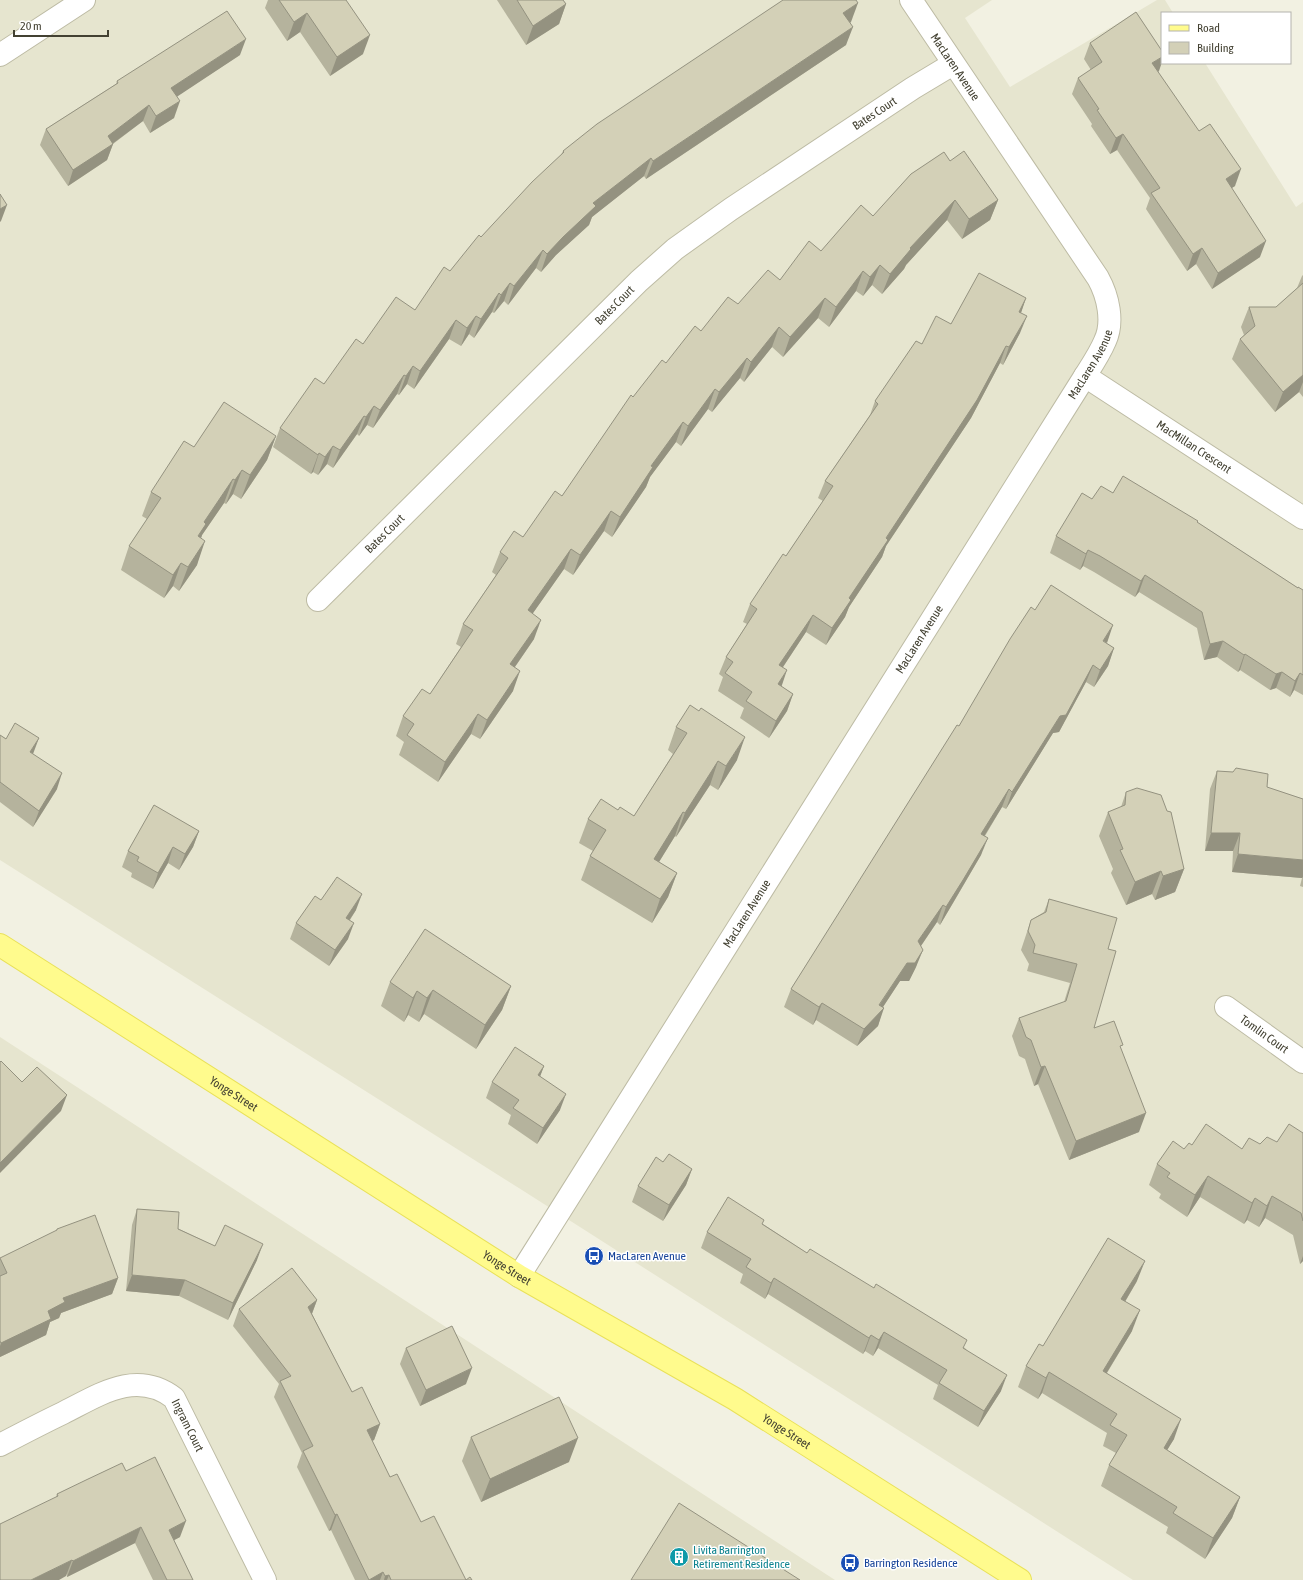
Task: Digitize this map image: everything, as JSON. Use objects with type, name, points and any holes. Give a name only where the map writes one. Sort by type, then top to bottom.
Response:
[{"type":"main road","name":"Yonge Street","points":[[0,945],[519,1276],[735,1399],[1020,1580]]},
{"type":"street","points":[[0,55],[84,0]]},
{"type":"street","name":"MacLaren Avenue","points":[[519,1276],[1085,376],[1106,340],[1109,329],[1109,308],[1103,288],[1030,176],[911,0]]},
{"type":"street","name":"Bates Court","points":[[318,600],[639,281],[675,249],[913,88],[953,64]]},
{"type":"street","name":"MacMillan Crescent","points":[[1085,376],[1303,518]]},
{"type":"street","name":"Tomlin Court","points":[[1226,1007],[1303,1062]]},
{"type":"street","name":"Ingram Court","points":[[0,1444],[114,1388],[139,1385],[153,1386],[166,1392],[174,1398],[265,1580]]},
{"type":"shaded area","points":[[0,0],[992,0],[965,18],[1010,87],[1157,0],[1165,0],[1172,12],[1161,12],[1161,64],[1206,64],[1296,207],[1303,202],[1303,1580],[1133,1580],[522,1190],[0,860]]},
{"type":"shaded area","points":[[0,1037],[835,1580],[0,1580]]},
{"type":"building","points":[[279,0],[346,0],[370,35],[337,57],[307,13],[294,22]]},
{"type":"building","points":[[517,0],[563,0],[566,4],[533,26]]},
{"type":"building","points":[[783,0],[856,0],[858,3],[843,13],[853,27],[653,161],[651,158],[593,203],[596,206],[547,254],[543,250],[514,286],[510,283],[501,295],[499,293],[481,319],[476,316],[467,328],[456,320],[420,371],[413,366],[406,376],[404,375],[380,410],[374,406],[366,417],[364,416],[340,450],[333,446],[325,457],[319,453],[318,455],[280,428],[315,378],[324,384],[356,339],[363,344],[396,297],[415,310],[444,267],[450,271],[479,235],[481,237],[532,182],[564,152],[563,151],[597,124]]},
{"type":"building","points":[[227,11],[246,39],[171,88],[180,101],[156,116],[149,105],[108,136],[113,144],[73,170],[46,129],[118,83],[117,81]]},
{"type":"building","points":[[1136,12],[1161,50],[1161,58],[1152,63],[1199,131],[1210,124],[1241,169],[1226,179],[1266,241],[1218,273],[1202,248],[1193,254],[1151,193],[1160,188],[1123,134],[1116,138],[1078,78],[1102,62],[1090,43]]},
{"type":"building","points":[[964,151],[998,200],[969,219],[955,200],[910,248],[911,249],[890,274],[880,265],[870,277],[863,271],[836,307],[825,298],[790,337],[779,327],[751,362],[747,358],[719,392],[715,389],[688,426],[683,422],[651,466],[653,467],[620,517],[611,511],[580,555],[571,549],[528,610],[541,620],[510,664],[520,671],[487,720],[478,714],[445,762],[407,735],[414,724],[403,716],[422,689],[430,694],[473,630],[463,624],[508,558],[500,552],[514,531],[523,537],[555,491],[562,496],[631,395],[633,397],[662,360],[666,363],[695,326],[701,331],[728,297],[738,304],[768,270],[780,280],[809,241],[821,251],[861,205],[873,216],[911,174],[944,152],[950,161]]},
{"type":"building","points":[[0,194],[7,205],[0,209]]},
{"type":"building","points":[[979,273],[1026,298],[1019,312],[1027,316],[1009,347],[1006,346],[977,400],[886,538],[888,540],[849,598],[851,600],[832,628],[813,615],[779,665],[787,670],[778,684],[793,694],[776,721],[746,701],[752,692],[725,673],[733,662],[726,657],[757,609],[750,604],[783,554],[786,556],[833,486],[825,481],[878,404],[875,401],[916,341],[922,344],[936,316],[951,324]]},
{"type":"building","points":[[1303,283],[1303,375],[1283,392],[1240,339],[1255,326],[1249,307],[1276,307]]},
{"type":"building","points":[[224,402],[276,436],[250,475],[242,470],[235,480],[233,479],[204,522],[206,524],[198,536],[205,541],[188,567],[181,563],[173,575],[129,546],[161,498],[151,492],[184,441],[194,447]]},
{"type":"building","points":[[1123,476],[1198,521],[1197,522],[1303,590],[1303,675],[1300,673],[1295,681],[1282,672],[1276,674],[1223,641],[1210,644],[1202,612],[1145,575],[1141,581],[1100,556],[1088,550],[1086,554],[1056,536],[1082,493],[1092,499],[1101,486],[1113,493]]},
{"type":"building","points":[[1051,585],[1113,625],[1103,641],[1114,648],[1100,670],[1093,665],[1066,715],[1060,716],[1012,792],[1009,789],[981,834],[988,838],[963,880],[946,907],[943,905],[918,941],[923,950],[915,963],[907,963],[879,1005],[884,1008],[864,1029],[822,1003],[819,1007],[791,989],[957,725],[959,726],[1010,639],[1031,607],[1035,610]]},
{"type":"building","points":[[690,705],[699,711],[701,708],[745,737],[726,766],[718,761],[685,813],[683,812],[654,859],[677,873],[660,899],[590,856],[606,830],[588,819],[601,799],[618,810],[620,807],[634,816],[687,733],[676,727]]},
{"type":"building","points":[[15,723],[39,738],[30,752],[62,773],[39,811],[0,782],[0,735],[6,739]]},
{"type":"building","points":[[1236,768],[1268,774],[1267,787],[1303,799],[1303,860],[1238,854],[1240,833],[1211,833],[1217,771],[1233,772]]},
{"type":"building","points":[[1137,788],[1161,795],[1167,811],[1171,812],[1184,869],[1163,876],[1161,871],[1135,882],[1120,850],[1123,849],[1108,812],[1125,805],[1126,792]]},
{"type":"building","points":[[154,805],[199,831],[185,854],[173,847],[158,873],[137,861],[139,857],[128,851]]},
{"type":"building","points":[[337,877],[362,894],[346,918],[354,923],[335,950],[296,923],[315,896],[321,900]]},
{"type":"building","points":[[1049,899],[1117,918],[1108,949],[1116,951],[1094,1028],[1114,1021],[1123,1045],[1120,1046],[1146,1113],[1076,1141],[1045,1066],[1041,1067],[1031,1040],[1026,1037],[1019,1018],[1066,1001],[1077,964],[1033,953],[1035,945],[1028,931],[1031,920],[1046,912]]},
{"type":"building","points":[[425,929],[511,986],[485,1025],[433,990],[427,998],[417,991],[413,998],[390,982]]},
{"type":"building","points":[[515,1047],[544,1066],[538,1075],[566,1094],[543,1128],[513,1108],[519,1100],[492,1082]]},
{"type":"building","points":[[1,1061],[22,1082],[37,1067],[67,1095],[0,1163],[0,1062]]},
{"type":"building","points":[[1206,1124],[1242,1149],[1249,1138],[1260,1144],[1267,1137],[1277,1142],[1289,1124],[1303,1133],[1303,1221],[1301,1213],[1272,1196],[1267,1206],[1255,1198],[1252,1203],[1208,1176],[1195,1195],[1167,1177],[1170,1173],[1157,1164],[1173,1141],[1184,1149],[1189,1143],[1192,1145]]},
{"type":"building","points":[[669,1154],[692,1169],[669,1205],[638,1186],[656,1157],[663,1162]]},
{"type":"building","points":[[728,1197],[764,1220],[762,1224],[807,1253],[810,1249],[874,1288],[876,1284],[967,1340],[963,1348],[1007,1375],[984,1411],[939,1383],[947,1370],[884,1332],[879,1340],[871,1335],[869,1338],[774,1278],[771,1283],[746,1267],[751,1259],[707,1232]]},
{"type":"building","points":[[137,1209],[179,1212],[178,1229],[215,1246],[225,1225],[263,1244],[233,1303],[185,1280],[132,1275]]},
{"type":"building","points":[[95,1215],[118,1278],[63,1298],[65,1302],[48,1311],[51,1319],[1,1343],[0,1276],[7,1273],[0,1258],[57,1229]]},
{"type":"building","points":[[1108,1238],[1145,1261],[1121,1299],[1140,1310],[1103,1371],[1181,1419],[1164,1448],[1240,1497],[1213,1538],[1173,1513],[1177,1507],[1109,1465],[1127,1435],[1110,1425],[1117,1414],[1049,1372],[1046,1378],[1026,1366],[1039,1344],[1043,1346]]},
{"type":"building","points":[[292,1268],[317,1300],[308,1307],[352,1392],[362,1387],[380,1424],[367,1430],[390,1477],[397,1474],[421,1522],[434,1516],[466,1580],[391,1580],[389,1575],[385,1576],[383,1572],[369,1580],[337,1514],[335,1515],[303,1451],[313,1446],[280,1381],[291,1376],[239,1309]]},
{"type":"building","points":[[452,1326],[472,1368],[426,1390],[406,1348]]},
{"type":"building","points":[[559,1397],[578,1438],[490,1479],[471,1437]]},
{"type":"building","points":[[155,1457],[186,1521],[169,1530],[193,1580],[167,1580],[141,1527],[31,1580],[0,1580],[0,1524],[58,1496],[57,1494],[122,1463],[126,1471]]},
{"type":"building","points":[[679,1503],[800,1580],[631,1580]]},
{"type":"place","name":"MacLaren Avenue","points":[[594,1256]]},
{"type":"place","name":"Livita Barrington Retirement Residence","points":[[679,1557]]},
{"type":"place","name":"Barrington Residence","points":[[850,1563]]}]
